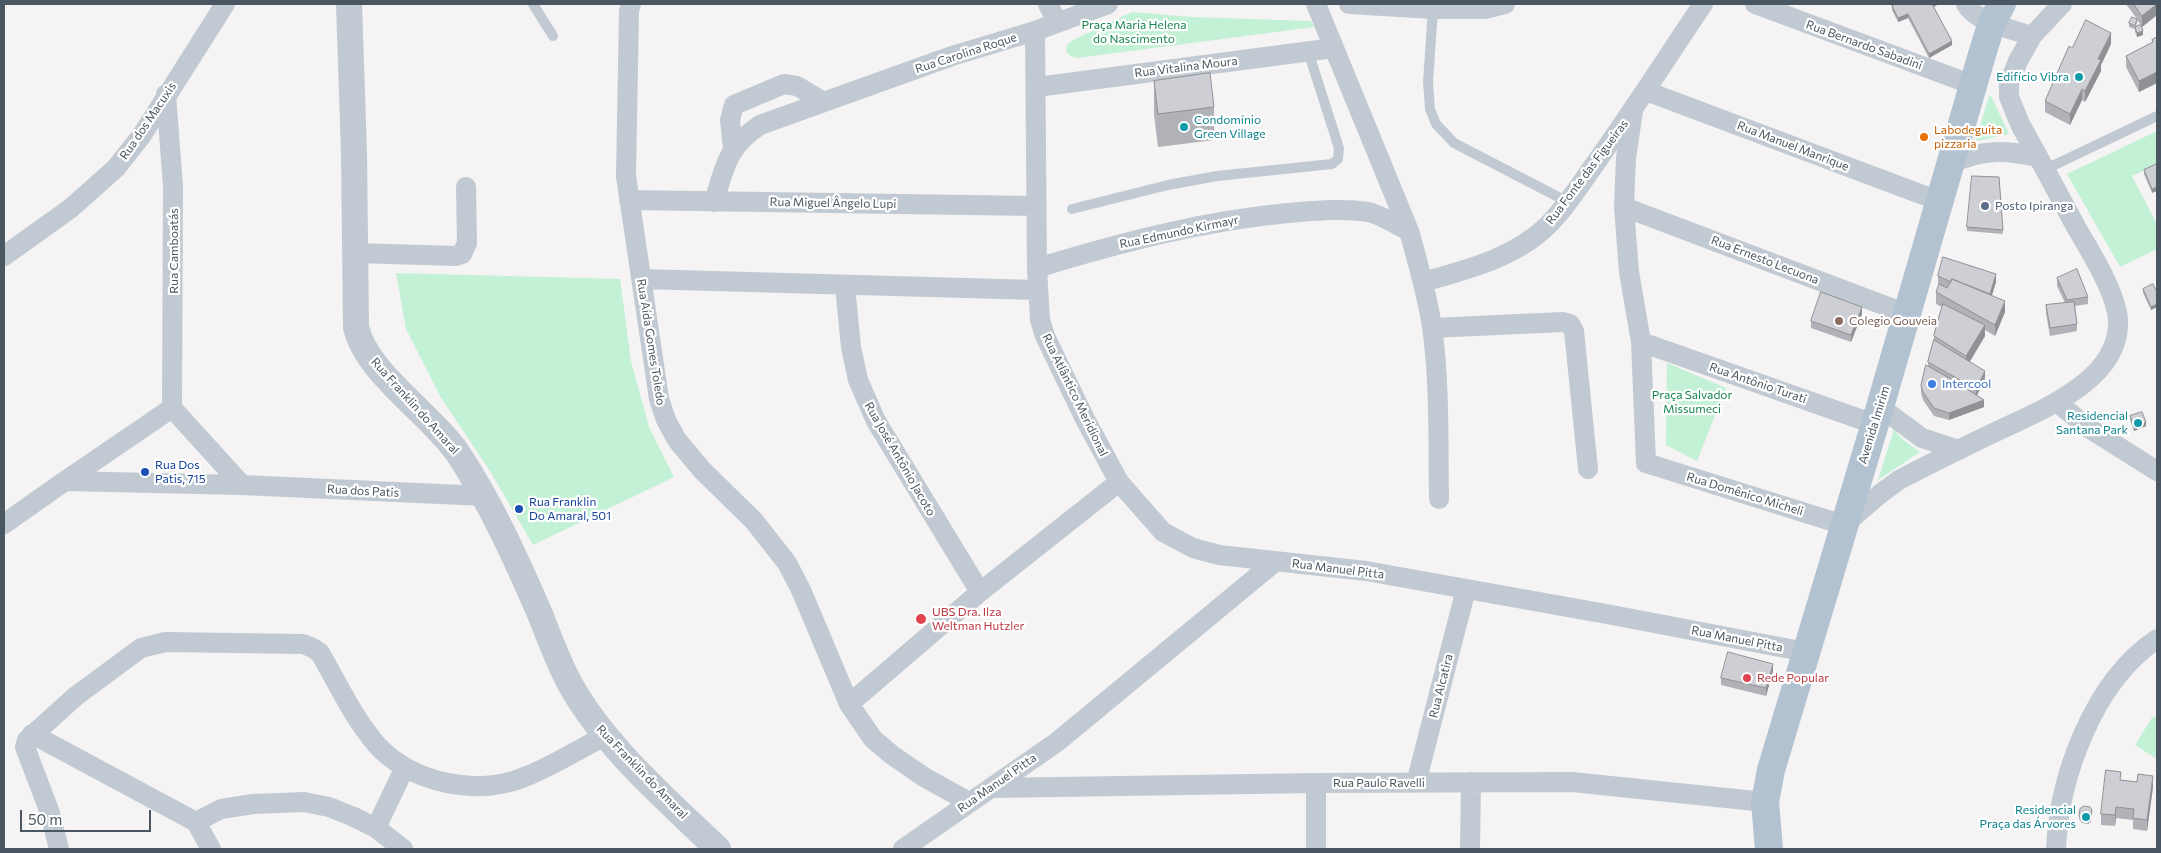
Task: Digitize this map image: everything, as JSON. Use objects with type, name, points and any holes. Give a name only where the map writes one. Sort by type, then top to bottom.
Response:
[{"type":"main road","name":"Avenida Imirim","points":[[1769,849],[1766,802],[1771,770],[1973,85],[1997,13]]},
{"type":"street","name":"Rua dos Macuxis","points":[[4,256],[71,208],[116,168],[142,135],[166,94],[225,4]]},
{"type":"street","name":"Rua Franklin do Amaral","points":[[349,4],[356,327],[362,346],[388,379],[456,451],[484,496],[516,560],[569,682],[605,736],[718,849]]},
{"type":"street","points":[[1048,4],[1058,22]]},
{"type":"street","name":"Rua Carolina Roque","points":[[714,202],[733,149],[743,136],[760,125],[952,56],[1035,31],[1108,4]]},
{"type":"street","points":[[1316,4],[1409,231],[1423,282],[1432,328],[1437,386],[1439,499]]},
{"type":"street","points":[[1349,4],[1434,9],[1485,9],[1505,4]]},
{"type":"street","name":"Rua Fonte das Figueiras","points":[[1423,282],[1465,270],[1517,248],[1546,227],[1568,202],[1633,111],[1703,4]]},
{"type":"street","name":"Rua Bernardo Sabadini","points":[[1755,4],[1973,85]]},
{"type":"street","points":[[1966,4],[1974,13],[1997,13],[2032,36]]},
{"type":"street","points":[[1844,525],[1899,480],[2058,403],[2105,362],[2112,350],[2117,335],[2118,319],[2103,277],[2013,109],[2008,90],[2018,61],[2032,36],[2062,4]]},
{"type":"street","name":"Rua Aída Gomes Toledo","points":[[626,6],[626,176],[659,400],[666,420],[677,440],[702,470],[754,521],[787,563],[801,590],[849,704],[873,739],[924,777],[970,802]]},
{"type":"street","name":"Rua Atlântico Meridional","points":[[1035,31],[1037,87],[1037,268],[1040,320],[1046,336],[1085,419],[1119,482],[1164,532],[1192,548],[1219,555],[1276,561]]},
{"type":"street","name":"Rua Vitalina Moura","points":[[1037,87],[1334,48]]},
{"type":"street","name":"Rua Carolina Roque","points":[[733,149],[730,120],[734,105],[784,84],[797,86],[824,102]]},
{"type":"street","name":"Rua Manuel Manrique","points":[[1646,91],[1939,201]]},
{"type":"street","name":"Rua Camboatás","points":[[166,94],[173,187],[172,408]]},
{"type":"street","points":[[1633,111],[1626,158],[1624,207],[1629,272],[1641,342]]},
{"type":"street","points":[[1950,164],[1964,158],[2006,151],[2042,163]]},
{"type":"street","points":[[355,252],[456,256],[462,254],[467,243],[466,186]]},
{"type":"street","name":"Rua Miguel Ângelo Lupi","points":[[629,200],[1036,206]]},
{"type":"street","name":"Rua Ernesto Lecuona","points":[[1624,207],[1907,314]]},
{"type":"street","name":"Rua Edmundo Kirmayr","points":[[1037,268],[1183,228],[1245,217],[1301,212],[1370,212],[1409,231]]},
{"type":"street","points":[[641,279],[1038,290]]},
{"type":"street","name":"Rua José Antônio Jacoto","points":[[845,286],[851,347],[858,380],[876,421],[980,592]]},
{"type":"street","points":[[1432,328],[1563,322],[1570,324],[1574,330],[1588,469]]},
{"type":"street","name":"Rua Antônio Turati","points":[[1641,342],[1877,415],[1922,438],[1959,450]]},
{"type":"street","name":"Rua Domênico Micheli","points":[[1641,342],[1646,463],[1844,525]]},
{"type":"street","points":[[2058,403],[2087,427],[2157,471]]},
{"type":"street","points":[[4,524],[172,408],[242,485]]},
{"type":"street","name":"Rua dos Patis","points":[[65,481],[242,485],[484,496]]},
{"type":"street","points":[[849,704],[980,592],[1119,482]]},
{"type":"street","name":"Rua Manuel Pitta","points":[[902,849],[1058,742],[1276,561],[1366,571],[1612,614],[1806,652]]},
{"type":"street","name":"Rua Alcatira","points":[[1416,784],[1466,589]]},
{"type":"street","points":[[2056,849],[2057,827],[2066,781],[2096,709],[2116,677],[2147,646],[2157,639]]},
{"type":"street","points":[[59,849],[50,814],[25,747],[27,740],[76,696],[141,648],[153,644],[165,642],[303,644],[314,648],[320,654],[359,721],[378,745],[405,767],[450,784],[475,787],[501,784],[527,777],[605,736]]},
{"type":"street","points":[[32,734],[196,822],[211,849]]},
{"type":"street","points":[[376,828],[405,767]]},
{"type":"street","points":[[1316,782],[1316,849]]},
{"type":"street","name":"Rua Paulo Ravelli","points":[[992,788],[1316,782],[1416,784],[1572,782],[1766,802]]},
{"type":"street","points":[[1470,849],[1472,782]]},
{"type":"street","points":[[196,822],[221,809],[253,804],[304,802],[329,807],[376,828],[402,849]]},
{"type":"lane","points":[[533,4],[552,36]]},
{"type":"lane","points":[[1434,9],[1428,82],[1430,109],[1436,124],[1454,143],[1568,202]]},
{"type":"lane","points":[[1072,209],[1217,176],[1332,164],[1338,159],[1339,148],[1308,51]]},
{"type":"lane","points":[[2042,163],[2157,116]]},
{"type":"green space","name":"Praça Maria Helena do Nascimento","points":[[1132,12],[1192,17],[1311,21],[1314,27],[1077,58],[1070,56],[1066,51],[1067,45],[1073,40]]},
{"type":"green space","points":[[1989,96],[1991,96],[2009,134],[1977,141]]},
{"type":"green space","points":[[2157,131],[2157,165],[2132,176],[2157,224],[2157,249],[2120,267],[2067,174]]},
{"type":"green space","points":[[396,273],[620,279],[631,361],[649,427],[674,477],[533,545],[490,471],[440,396],[406,329]]},
{"type":"green space","name":"Praça Salvador Missumeci","points":[[1667,363],[1726,388],[1697,461],[1666,445]]},
{"type":"green space","points":[[1894,429],[1901,438],[1920,452],[1878,480]]},
{"type":"green space","points":[[2153,716],[2157,718],[2157,759],[2135,745]]},
{"type":"building","points":[[1897,4],[1932,4],[1952,41],[1929,54],[1908,14],[1898,18],[1892,6]]},
{"type":"building","points":[[2134,4],[2157,4],[2142,16]]},
{"type":"building","points":[[2132,17],[2137,19],[2135,26],[2129,23]]},
{"type":"building","name":"Edifício Vibra","points":[[2086,20],[2111,33],[2098,59],[2101,60],[2085,91],[2082,89],[2070,114],[2045,101],[2069,46],[2072,48]]},
{"type":"building","points":[[2141,25],[2143,31],[2137,33],[2135,28]]},
{"type":"building","points":[[2157,37],[2157,72],[2139,81],[2126,56],[2153,42],[2152,40]]},
{"type":"building","points":[[1210,73],[1214,107],[1158,114],[1154,81]]},
{"type":"building","points":[[2157,164],[2157,187],[2152,189],[2144,170]]},
{"type":"building","name":"Posto Ipiranga","points":[[1972,176],[1999,177],[2003,230],[1967,227]]},
{"type":"building","points":[[1943,257],[1996,274],[1990,294],[1952,279],[1951,282],[1938,276]]},
{"type":"building","points":[[2077,269],[2088,297],[2067,300],[2057,278]]},
{"type":"building","points":[[1952,279],[2005,301],[1995,325],[1936,292],[1939,284],[1947,288]]},
{"type":"building","points":[[2153,284],[2157,292],[2157,304],[2151,307],[2143,289]]},
{"type":"building","points":[[1821,292],[1862,307],[1851,335],[1811,321]]},
{"type":"building","points":[[2074,302],[2077,324],[2050,328],[2046,305]]},
{"type":"building","points":[[1943,304],[1985,325],[1966,356],[1934,336]]},
{"type":"building","points":[[1934,340],[1985,371],[1976,389],[1928,362]]},
{"type":"building","points":[[1926,365],[1984,400],[1949,413],[1934,408],[1921,386]]},
{"type":"building","points":[[2142,412],[2146,422],[2134,427],[2130,416]]},
{"type":"building","name":"Rede Popular","points":[[1728,652],[1773,664],[1766,688],[1721,678]]},
{"type":"building","points":[[2106,770],[2121,772],[2120,780],[2137,782],[2138,774],[2153,776],[2147,820],[2133,818],[2134,809],[2116,807],[2115,815],[2101,814]]},
{"type":"building","name":"Residencial Praça das Árvores","points":[[2084,806],[2090,807],[2092,810],[2091,817],[2088,820],[2082,819],[2079,816],[2080,809]]},
{"type":"place","name":"Edifício Vibra","points":[[2079,77]]},
{"type":"place","name":"Condomínio Green Village","points":[[1184,127]]},
{"type":"place","name":"Labodeguita pizzaria","points":[[1924,137]]},
{"type":"place","name":"Posto Ipiranga","points":[[1985,206]]},
{"type":"place","name":"Colegio Gouveia","points":[[1839,321]]},
{"type":"place","name":"Intercool","points":[[1932,384]]},
{"type":"place","name":"Residencial Santana Park","points":[[2138,423]]},
{"type":"place","name":"Rua Dos Patis, 715","points":[[145,472]]},
{"type":"place","name":"Rua Franklin Do Amaral, 501","points":[[519,509]]},
{"type":"place","name":"UBS Dra. Ilza Weltman Hutzler","points":[[921,619]]},
{"type":"place","name":"Rede Popular","points":[[1747,678]]},
{"type":"place","name":"Residencial Praça das Árvores","points":[[2086,817]]}]
